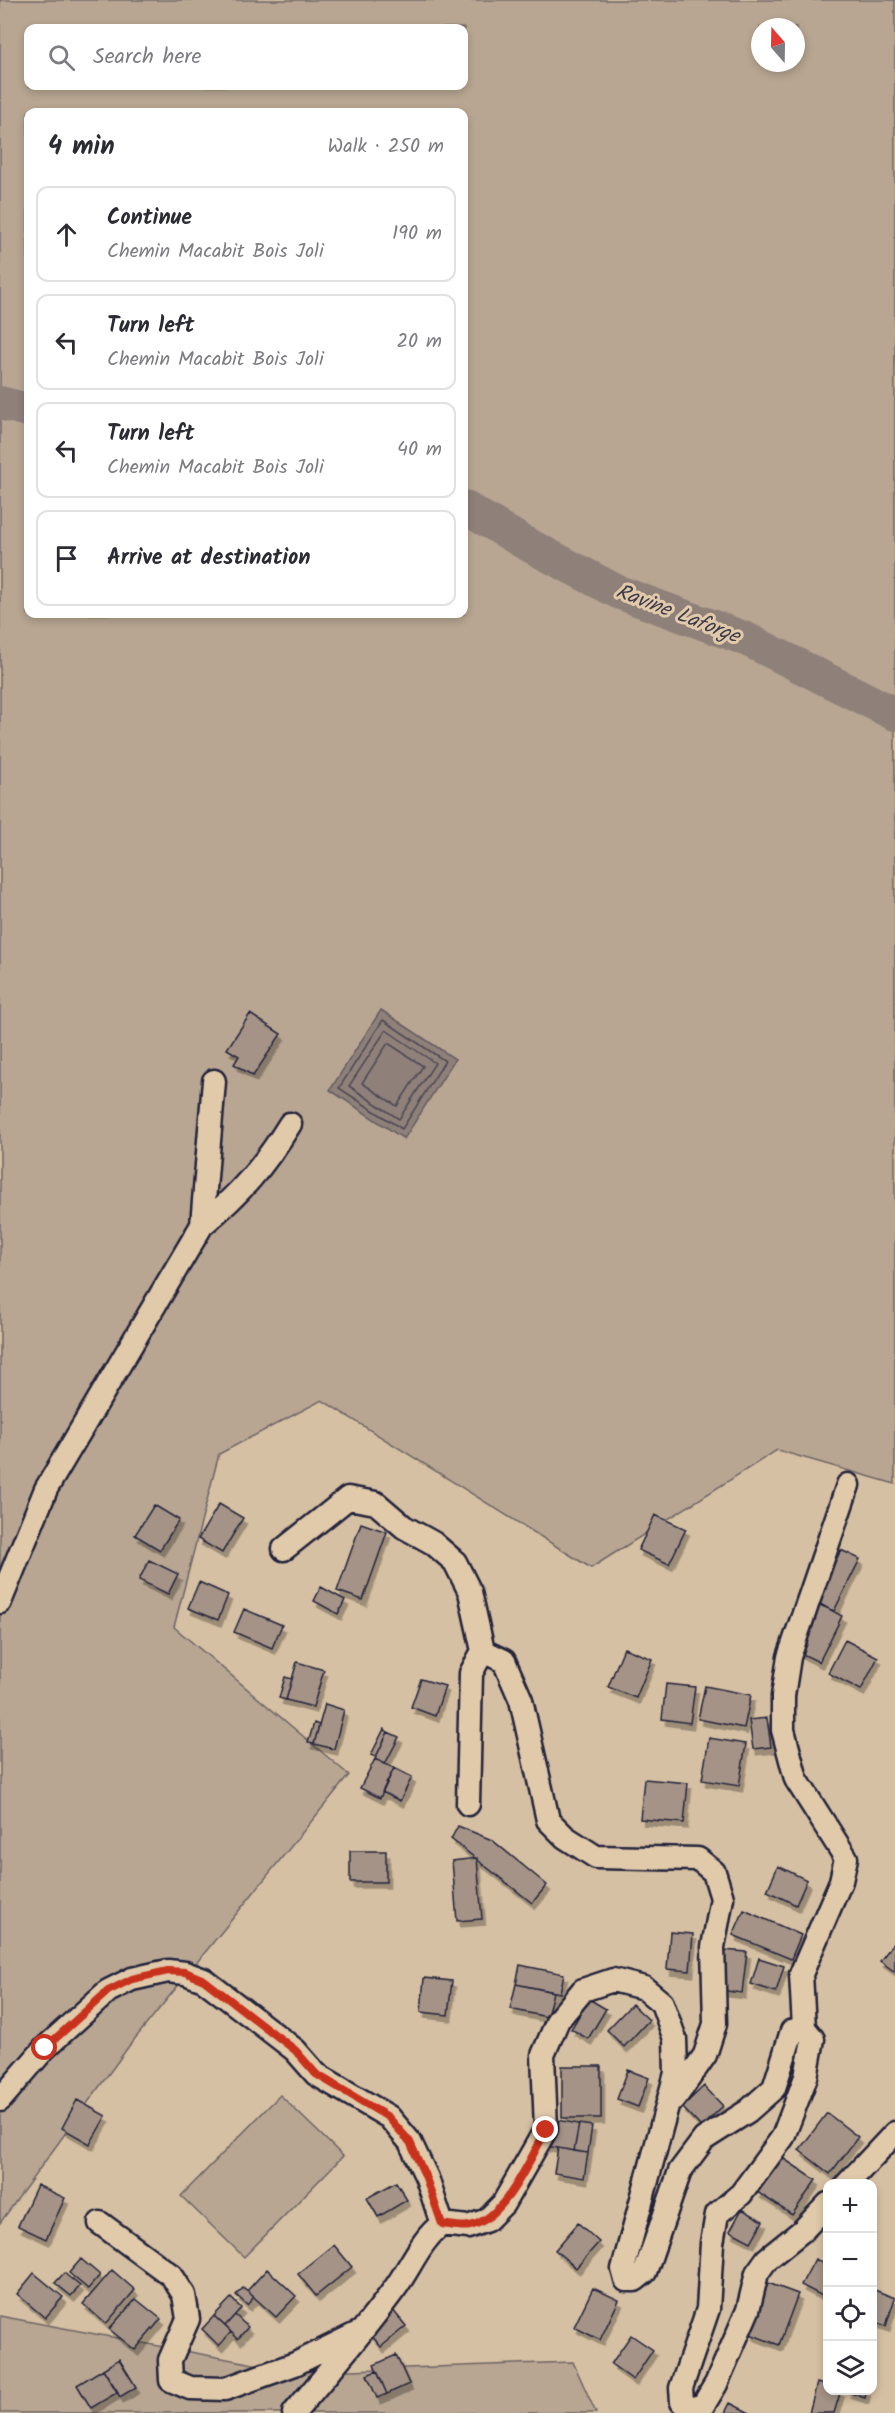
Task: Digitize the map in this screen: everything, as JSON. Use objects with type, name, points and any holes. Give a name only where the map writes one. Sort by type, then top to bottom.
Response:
[{"type":"street","points":[[202,1225],[214,1081]]},
{"type":"street","points":[[0,1602],[46,1489],[202,1225],[232,1201],[268,1159],[290,1124]]},
{"type":"street","points":[[823,2209],[803,2230],[767,2259],[757,2273],[748,2310],[716,2384],[704,2404],[693,2410],[682,2402],[681,2388],[708,2309],[712,2243],[717,2214],[741,2194],[783,2137],[808,2067],[813,2039],[804,2028],[801,1974],[841,1881],[846,1858],[796,1779],[783,1730],[783,1695],[789,1657],[848,1485]]},
{"type":"street","points":[[284,1549],[348,1498],[376,1503],[404,1527],[433,1542],[455,1562],[470,1592],[483,1651],[471,1673],[468,1804]]},
{"type":"street","points":[[483,1651],[504,1661],[522,1700],[548,1820],[565,1837],[596,1857],[698,1859],[714,1872],[722,1898],[713,1947],[715,2024],[705,2055],[664,2114]]},
{"type":"street","points":[[0,2100],[45,2048],[108,1991],[132,1979],[168,1971],[185,1972],[204,1980],[286,2043],[316,2074],[388,2117],[410,2142],[426,2178],[442,2224]]},
{"type":"street","points":[[294,2413],[365,2329],[403,2278],[431,2232],[442,2224],[468,2227],[487,2220],[503,2204],[546,2130],[543,2055],[558,2020],[584,1990],[613,1980],[644,1988],[662,2003],[675,2039],[676,2073],[623,2269],[626,2280],[635,2280],[645,2272],[680,2171],[704,2139],[748,2111],[774,2088],[792,2031],[804,2028]]},
{"type":"street","points":[[852,2179],[895,2133]]},
{"type":"street","points":[[100,2223],[172,2276],[184,2295],[188,2319],[170,2360],[171,2380],[190,2388],[225,2388],[295,2364],[365,2329]]},
{"type":"shaded area","points":[[0,0],[895,0],[895,1484],[777,1450],[591,1568],[322,1400],[219,1454],[174,1627],[349,1775],[129,2046],[0,2223]]},
{"type":"shaded area","points":[[280,2095],[343,2156],[244,2257],[181,2196]]},
{"type":"shaded area","points":[[0,2316],[296,2372],[573,2362],[596,2413],[0,2413]]},
{"type":"water","points":[[381,1010],[455,1059],[404,1139],[330,1090]]},
{"type":"building","points":[[250,1014],[281,1034],[253,1076],[234,1064],[239,1056],[227,1049]]},
{"type":"building","points":[[219,1504],[243,1518],[222,1553],[198,1539]]},
{"type":"building","points":[[154,1505],[179,1520],[160,1550],[135,1535]]},
{"type":"building","points":[[655,1515],[686,1529],[669,1564],[638,1550]]},
{"type":"building","points":[[361,1523],[387,1532],[363,1600],[337,1591]]},
{"type":"building","points":[[841,1550],[860,1559],[834,1611],[815,1603]]},
{"type":"building","points":[[149,1560],[178,1574],[168,1594],[139,1580]]},
{"type":"building","points":[[199,1582],[228,1595],[218,1620],[188,1608]]},
{"type":"building","points":[[321,1587],[345,1600],[338,1614],[314,1601]]},
{"type":"building","points":[[820,1604],[842,1616],[819,1662],[796,1651]]},
{"type":"building","points":[[244,1609],[282,1625],[272,1648],[234,1632]]},
{"type":"building","points":[[845,1640],[878,1657],[861,1690],[828,1673]]},
{"type":"building","points":[[624,1648],[652,1659],[636,1698],[608,1687]]},
{"type":"building","points":[[297,1662],[324,1670],[313,1707],[286,1700]]},
{"type":"building","points":[[285,1677],[292,1679],[286,1700],[279,1698]]},
{"type":"building","points":[[421,1679],[445,1686],[435,1716],[411,1707]]},
{"type":"building","points":[[666,1684],[695,1687],[690,1723],[662,1719]]},
{"type":"building","points":[[705,1686],[751,1695],[744,1728],[698,1719]]},
{"type":"building","points":[[325,1704],[344,1710],[334,1749],[314,1744]]},
{"type":"building","points":[[767,1718],[771,1747],[753,1749],[749,1720]]},
{"type":"building","points":[[314,1723],[319,1725],[314,1744],[308,1743]]},
{"type":"building","points":[[384,1729],[388,1732],[376,1757],[371,1755]]},
{"type":"building","points":[[388,1732],[399,1737],[385,1764],[375,1759]]},
{"type":"building","points":[[709,1738],[746,1744],[739,1786],[702,1780]]},
{"type":"building","points":[[375,1759],[394,1768],[380,1798],[360,1788]]},
{"type":"building","points":[[394,1768],[412,1777],[400,1801],[382,1792]]},
{"type":"building","points":[[644,1779],[688,1783],[684,1823],[640,1819]]},
{"type":"building","points":[[458,1826],[492,1840],[547,1885],[532,1903],[451,1839]]},
{"type":"building","points":[[350,1851],[386,1851],[386,1882],[350,1882]]},
{"type":"building","points":[[477,1858],[482,1919],[457,1921],[452,1861]]},
{"type":"building","points":[[778,1866],[807,1880],[796,1905],[767,1891]]},
{"type":"building","points":[[744,1910],[801,1935],[791,1959],[733,1935]]},
{"type":"building","points":[[670,1932],[693,1934],[690,1971],[667,1969]]},
{"type":"building","points":[[895,1941],[895,1972],[880,1961]]},
{"type":"building","points":[[723,1950],[747,1952],[742,1993],[718,1990]]},
{"type":"building","points":[[759,1958],[784,1966],[776,1992],[751,1984]]},
{"type":"building","points":[[520,1965],[564,1974],[560,1993],[516,1984]]},
{"type":"building","points":[[424,1978],[452,1981],[448,2015],[421,2012]]},
{"type":"building","points":[[516,1984],[553,1992],[547,2017],[510,2009]]},
{"type":"building","points":[[589,1999],[606,2009],[588,2039],[571,2029]]},
{"type":"building","points":[[632,2004],[649,2020],[624,2047],[607,2030]]},
{"type":"building","points":[[562,2066],[601,2066],[601,2118],[562,2118]]},
{"type":"building","points":[[628,2070],[649,2078],[638,2107],[617,2099]]},
{"type":"building","points":[[704,2086],[723,2106],[701,2127],[682,2107]]},
{"type":"building","points":[[77,2100],[106,2116],[90,2144],[62,2128]]},
{"type":"building","points":[[827,2113],[858,2137],[830,2174],[799,2150]]},
{"type":"building","points":[[551,2119],[579,2124],[574,2151],[546,2146]]},
{"type":"building","points":[[579,2124],[592,2126],[588,2153],[574,2151]]},
{"type":"building","points":[[558,2148],[588,2153],[584,2178],[554,2173]]},
{"type":"building","points":[[781,2157],[816,2180],[792,2215],[757,2192]]},
{"type":"building","points":[[396,2182],[407,2200],[378,2217],[367,2198]]},
{"type":"building","points":[[37,2185],[65,2198],[46,2239],[18,2226]]},
{"type":"building","points":[[742,2209],[763,2221],[751,2242],[730,2231]]},
{"type":"building","points":[[578,2223],[599,2242],[576,2268],[555,2250]]},
{"type":"building","points":[[334,2245],[352,2267],[316,2296],[298,2274]]},
{"type":"building","points":[[81,2259],[100,2275],[88,2289],[69,2273]]},
{"type":"building","points":[[815,2259],[823,2263],[823,2296],[801,2285]]},
{"type":"building","points":[[267,2269],[296,2296],[276,2317],[247,2291]]},
{"type":"building","points":[[112,2270],[135,2290],[106,2324],[83,2304]]},
{"type":"building","points":[[34,2273],[63,2297],[45,2318],[17,2294]]},
{"type":"building","points":[[64,2273],[80,2286],[71,2296],[55,2283]]},
{"type":"building","points":[[768,2283],[798,2294],[779,2345],[750,2334]]},
{"type":"building","points":[[243,2288],[254,2297],[247,2305],[236,2295]]},
{"type":"building","points":[[593,2288],[619,2300],[600,2340],[574,2327]]},
{"type":"building","points":[[877,2291],[895,2298],[886,2326],[877,2323]]},
{"type":"building","points":[[231,2298],[241,2308],[225,2326],[214,2316]]},
{"type":"building","points":[[136,2299],[161,2319],[135,2350],[109,2329]]},
{"type":"building","points":[[392,2309],[406,2326],[381,2347],[367,2330]]},
{"type":"building","points":[[235,2315],[248,2327],[238,2339],[225,2326]]},
{"type":"building","points":[[214,2316],[231,2332],[219,2346],[202,2329]]},
{"type":"building","points":[[631,2335],[653,2350],[633,2380],[611,2364]]},
{"type":"building","points":[[396,2355],[409,2384],[387,2394],[374,2365]]},
{"type":"building","points":[[119,2359],[136,2387],[120,2397],[103,2369]]},
{"type":"building","points":[[103,2369],[118,2392],[91,2408],[77,2385]]},
{"type":"building","points":[[377,2371],[387,2394],[377,2398],[367,2375]]},
{"type":"building","points":[[817,2383],[823,2385],[823,2395],[839,2395],[834,2413],[809,2413]]},
{"type":"building","points":[[730,2403],[750,2413],[725,2413]]},
{"type":"waterway","name":"Ravine Laforge","points":[[0,403],[24,409]]},
{"type":"waterway","name":"Ravine Laforge","points":[[468,509],[523,542],[618,592],[746,639],[895,714]]},
{"type":"route","points":[[45,2048],[108,1991],[132,1979],[168,1971],[185,1972],[204,1980],[295,2050],[316,2074],[388,2117],[410,2142],[426,2178],[442,2224],[468,2227],[487,2220],[503,2204],[546,2130]]}]
